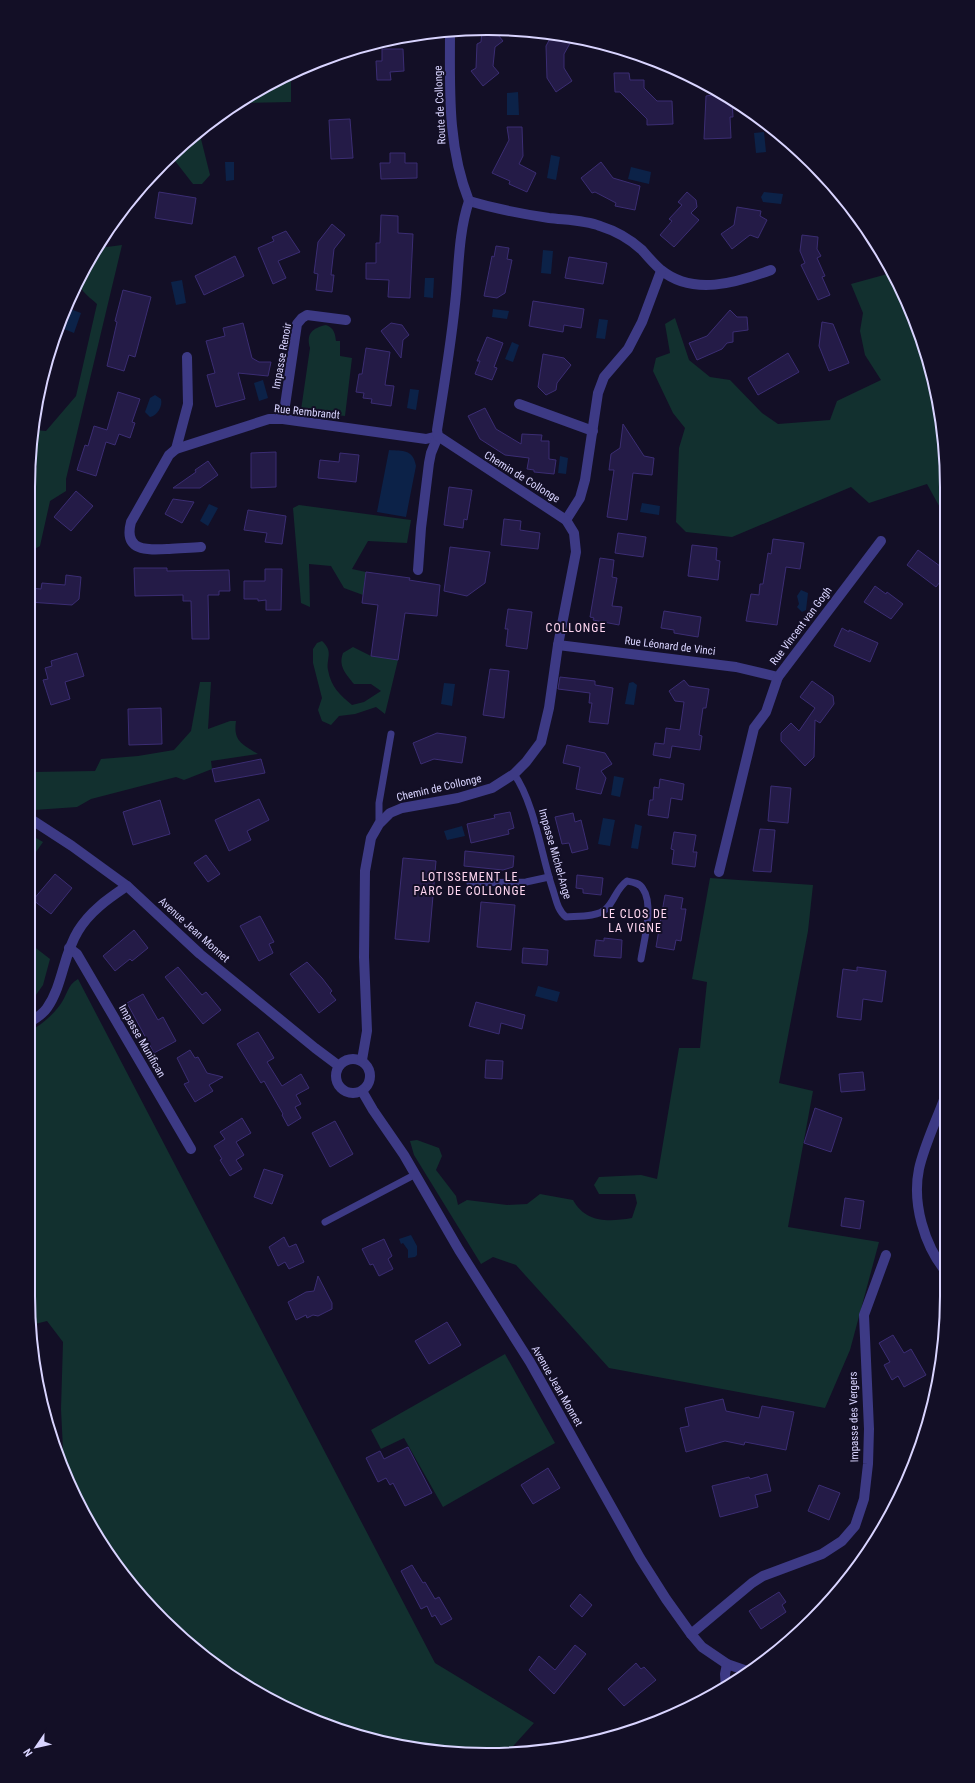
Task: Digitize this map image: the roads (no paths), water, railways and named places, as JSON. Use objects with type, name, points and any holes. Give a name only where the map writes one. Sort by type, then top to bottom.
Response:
[{"type":"street","name":"Route de Collonge","points":[[450,37],[450,113],[461,180],[469,201]]},
{"type":"street","points":[[418,570],[420,528],[429,463],[431,453],[438,436],[437,430],[453,321],[460,239],[463,220],[469,201],[520,214],[598,225],[613,230],[633,242],[661,270],[682,281],[696,285],[720,285],[749,278],[771,270]]},
{"type":"street","points":[[566,520],[580,498],[585,480],[598,393],[604,377],[628,349],[638,329],[661,270]]},
{"type":"street","name":"Impasse Renoir","points":[[283,420],[297,324],[307,315],[346,320]]},
{"type":"street","points":[[187,356],[188,404],[176,449],[169,455],[131,522],[129,531],[131,539],[136,546],[146,550],[201,548]]},
{"type":"street","points":[[519,404],[593,431]]},
{"type":"street","name":"Rue Rembrandt","points":[[176,449],[260,421],[283,420],[426,439],[438,436]]},
{"type":"street","name":"Chemin de Collonge","points":[[362,1060],[367,1031],[364,949],[365,871],[371,838],[379,824],[390,813],[402,808],[474,794],[492,788],[514,774],[526,762],[541,742],[549,708],[558,645],[576,552],[574,533],[566,520],[438,436]]},
{"type":"street","name":"Rue Vincent van Gogh","points":[[719,872],[754,728],[766,712],[778,677],[881,541]]},
{"type":"street","name":"Rue Léonard de Vinci","points":[[558,645],[736,666],[778,677]]},
{"type":"street","name":"Avenue Jean Monnet","points":[[35,822],[72,846],[127,886],[200,954],[314,1048],[339,1066]]},
{"type":"street","points":[[35,1018],[47,1009],[55,994],[69,948],[78,931],[91,913],[100,904],[127,886]]},
{"type":"street","name":"Impasse Munifican","points":[[69,948],[77,954],[191,1149]]},
{"type":"street","points":[[354,1058],[362,1060],[368,1067],[371,1076],[368,1084],[362,1091],[353,1093],[344,1090],[338,1083],[336,1074],[339,1066],[346,1060],[354,1058]]},
{"type":"street","name":"Avenue Jean Monnet","points":[[362,1091],[416,1174],[460,1250],[530,1362],[640,1558],[666,1598],[691,1634],[712,1655],[727,1664],[742,1669]]},
{"type":"street","points":[[940,1111],[919,1168],[917,1191],[919,1212],[925,1234],[932,1252],[940,1263]]},
{"type":"street","name":"Impasse des Vergers","points":[[691,1634],[752,1583],[763,1576],[822,1554],[842,1541],[855,1526],[864,1499],[868,1464],[869,1429],[864,1315],[886,1255]]},
{"type":"street","points":[[725,1680],[727,1664]]},
{"type":"lane","points":[[379,824],[379,803],[391,734]]},
{"type":"lane","name":"Impasse Michel-Ange","points":[[514,774],[525,792],[560,913],[566,918],[600,913],[606,908],[619,887],[627,881],[635,882],[643,887],[647,897],[648,908],[641,959]]},
{"type":"lane","points":[[470,883],[526,882],[549,877]]},
{"type":"lane","points":[[325,1222],[416,1174]]},
{"type":"water","points":[[518,92],[519,115],[507,115],[507,93]]},
{"type":"water","points":[[764,132],[766,152],[756,153],[754,133]]},
{"type":"water","points":[[551,155],[560,157],[556,180],[547,178]]},
{"type":"water","points":[[225,162],[234,162],[234,180],[226,181]]},
{"type":"water","points":[[631,167],[651,172],[649,184],[628,179]]},
{"type":"water","points":[[764,192],[783,194],[781,204],[763,202],[761,197]]},
{"type":"water","points":[[543,250],[553,251],[551,274],[541,273]]},
{"type":"water","points":[[425,278],[434,278],[433,298],[424,297]]},
{"type":"water","points":[[182,280],[186,303],[176,305],[171,282]]},
{"type":"water","points":[[71,309],[81,313],[74,333],[64,329]]},
{"type":"water","points":[[493,309],[509,311],[507,319],[492,317]]},
{"type":"water","points":[[599,319],[608,320],[605,339],[596,338]]},
{"type":"water","points":[[512,342],[519,345],[513,362],[505,359]]},
{"type":"water","points":[[263,380],[268,398],[259,401],[254,383]]},
{"type":"water","points":[[410,389],[419,390],[416,410],[407,408]]},
{"type":"water","points":[[155,395],[161,399],[161,405],[157,413],[150,417],[145,412],[150,398]]},
{"type":"water","points":[[389,450],[407,452],[415,460],[416,466],[406,517],[377,512]]},
{"type":"water","points":[[560,456],[568,458],[566,474],[558,473]]},
{"type":"water","points":[[642,503],[660,506],[659,515],[640,512]]},
{"type":"water","points":[[209,504],[218,508],[208,526],[200,521]]},
{"type":"water","points":[[801,590],[808,593],[806,610],[802,612],[797,607],[799,604],[797,596]]},
{"type":"water","points":[[633,682],[637,685],[634,705],[625,704],[629,683]]},
{"type":"water","points":[[444,683],[455,684],[452,706],[441,704]]},
{"type":"water","points":[[614,776],[624,778],[620,797],[611,795]]},
{"type":"water","points":[[603,818],[615,820],[610,846],[598,844]]},
{"type":"water","points":[[635,824],[642,826],[638,849],[631,848]]},
{"type":"water","points":[[462,826],[465,836],[447,840],[444,831]]},
{"type":"water","points":[[538,986],[560,992],[557,1002],[535,996]]},
{"type":"water","points":[[411,1235],[417,1246],[417,1255],[415,1257],[408,1258],[408,1250],[403,1243],[401,1244],[399,1239]]},
{"type":"district","name":"COLLONGE","points":[[576,628]]},
{"type":"district","name":"LOTISSEMENT LE PARC DE COLLONGE","points":[[470,884]]},
{"type":"district","name":"LE CLOS DE LA VIGNE","points":[[635,921]]}]
